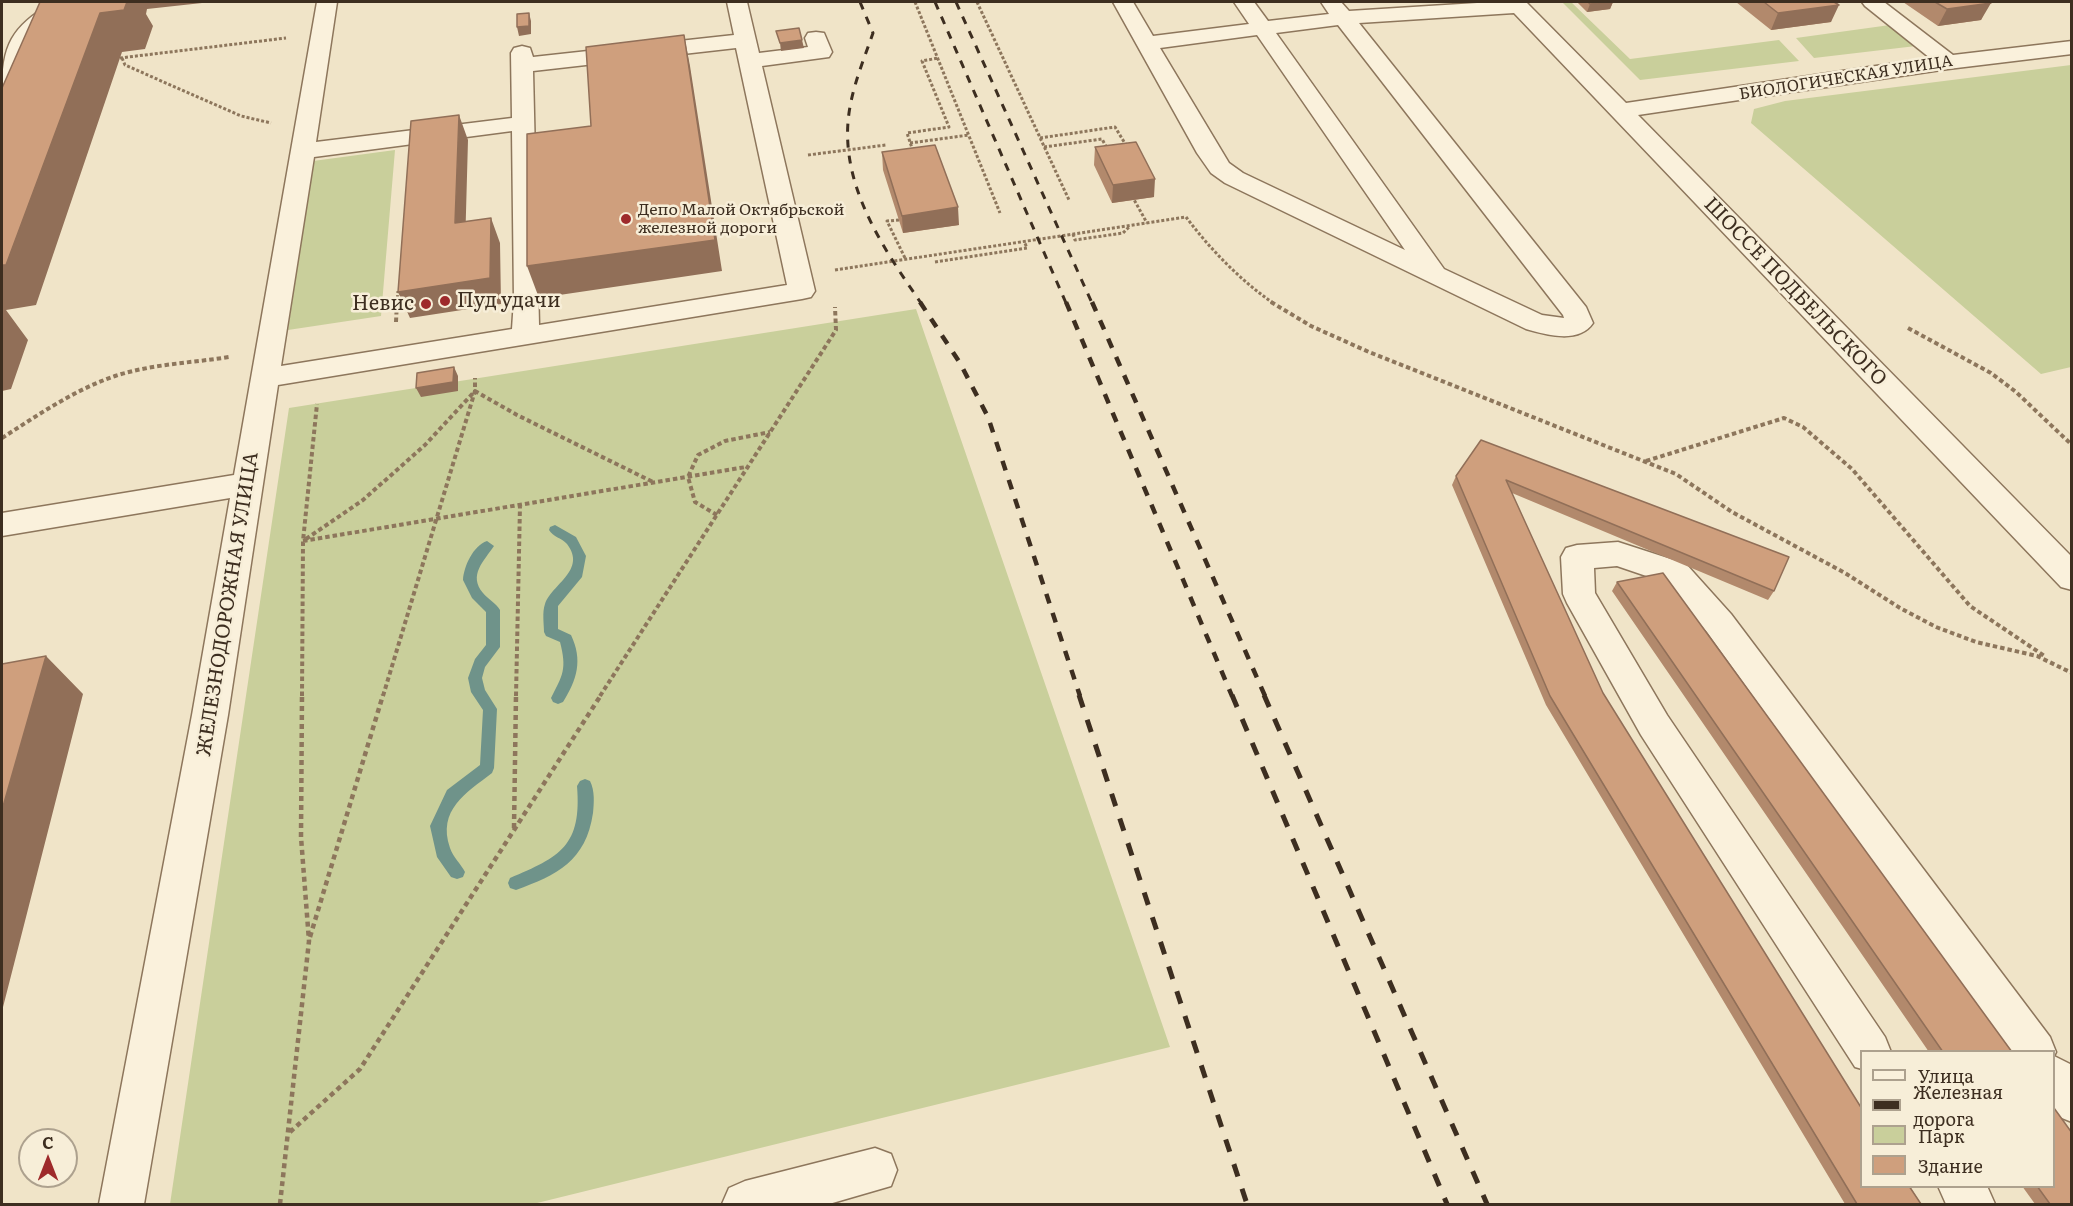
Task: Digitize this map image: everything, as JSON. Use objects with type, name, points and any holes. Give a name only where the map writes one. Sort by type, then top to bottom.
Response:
[{"type":"street","points":[[2,87],[24,35],[35,22],[67,2]]},
{"type":"street","name":"ЖЕЛЕЗНОДОРОЖНАЯ УЛИЦА","points":[[121,1204],[210,715],[327,2]]},
{"type":"street","points":[[265,378],[802,291],[737,2]]},
{"type":"street","points":[[1123,2],[1209,153],[1220,168],[1234,178],[1536,323],[1570,328],[1579,323],[1576,313],[1338,10]]},
{"type":"street","points":[[1244,2],[1436,275]]},
{"type":"street","points":[[1872,2],[1948,62]]},
{"type":"street","points":[[1146,43],[1263,28],[1338,10],[1517,4]]},
{"type":"street","name":"ШОССЕ ПОДБЕЛЬСКОГО","points":[[1517,4],[2072,578]]},
{"type":"street","points":[[525,335],[527,300],[522,59],[669,51],[821,52],[816,38]]},
{"type":"street","name":"БИОЛОГИЧЕСКАЯ УЛИЦА","points":[[1620,111],[1948,62],[2072,47]]},
{"type":"street","points":[[303,151],[524,123]]},
{"type":"street","points":[[2,524],[248,484]]},
{"type":"street","points":[[1869,1050],[1654,725],[1579,594],[1577,557],[1618,554],[1675,573],[1719,623],[2034,1050]]},
{"type":"street","points":[[2055,1078],[2072,1101]]},
{"type":"street","points":[[745,1204],[875,1170]]},
{"type":"street","points":[[1961,1188],[1972,1204]]},
{"type":"path","points":[[915,2],[1000,213]]},
{"type":"path","points":[[977,2],[1069,200]]},
{"type":"path","points":[[274,124],[240,116],[125,64],[121,58],[290,38]]},
{"type":"path","points":[[914,154],[907,133],[949,127],[922,61],[938,58]]},
{"type":"path","points":[[1040,138],[1115,127],[1126,146],[1119,151]]},
{"type":"path","points":[[910,143],[969,135]]},
{"type":"path","points":[[1044,147],[1102,139],[1112,157]]},
{"type":"path","points":[[806,155],[886,145]]},
{"type":"path","points":[[1129,190],[1147,223]]},
{"type":"path","points":[[799,275],[1072,234],[1075,240],[1123,232],[1131,225],[1186,217],[1204,241],[1258,293],[1311,326],[1369,352],[1676,474],[1732,512],[1845,573],[1900,608],[1936,627],[1976,642],[2037,656],[2054,663]]},
{"type":"path","points":[[899,220],[887,221],[905,258]]},
{"type":"path","points":[[935,262],[1027,248],[1024,241]]},
{"type":"path","points":[[395,329],[399,282]]},
{"type":"path","points":[[290,1132],[360,1069],[836,330],[835,309]]},
{"type":"path","points":[[1908,328],[1991,373],[2016,392],[2072,445]]},
{"type":"path","points":[[309,941],[475,391],[476,343]]},
{"type":"path","points":[[2,438],[79,392],[103,381],[132,372],[232,357]]},
{"type":"path","points":[[475,391],[517,416],[653,483]]},
{"type":"path","points":[[303,541],[363,500],[416,453],[475,391]]},
{"type":"path","points":[[280,1204],[290,1132],[309,941],[301,837],[303,541],[317,403]]},
{"type":"path","points":[[1646,461],[1784,418],[1803,427],[1852,469],[1970,606],[2072,673]]},
{"type":"path","points":[[717,515],[695,502],[687,477],[698,455],[725,441],[770,432]]},
{"type":"path","points":[[303,541],[748,467]]},
{"type":"path","points":[[514,829],[520,505]]},
{"type":"green space","points":[[1562,2],[1571,2],[1630,59],[1779,40],[1799,61],[1640,80]]},
{"type":"green space","points":[[1890,25],[1916,46],[1814,58],[1796,38]]},
{"type":"green space","points":[[2071,65],[2071,367],[2041,374],[1751,123],[1754,109],[1785,101]]},
{"type":"green space","points":[[395,150],[381,316],[288,330],[313,161]]},
{"type":"green space","points":[[916,309],[1170,1047],[533,1204],[170,1204],[289,408]]},
{"type":"building","points":[[40,2],[127,2],[124,10],[100,13],[6,265],[2,265],[2,88]]},
{"type":"building","points":[[1764,2],[1834,2],[1839,5],[1778,13]]},
{"type":"building","points":[[1935,2],[1989,2],[1991,3],[1947,9]]},
{"type":"building","points":[[529,13],[529,26],[517,27],[517,14]]},
{"type":"building","points":[[799,28],[802,40],[780,43],[776,31]]},
{"type":"building","name":"Депо Малой Октябрьской железной дороги","points":[[684,35],[715,240],[527,266],[527,134],[591,126],[586,47]]},
{"type":"building","points":[[459,115],[455,223],[491,218],[490,278],[398,292],[411,121]]},
{"type":"building","points":[[1136,142],[1155,179],[1113,185],[1095,147]]},
{"type":"building","points":[[935,145],[958,207],[902,216],[882,152]]},
{"type":"building","points":[[454,367],[453,382],[416,388],[417,373]]},
{"type":"building","points":[[1481,440],[1789,557],[1774,591],[1506,480],[1603,693],[1860,1106],[1860,1188],[1910,1188],[1921,1204],[1857,1204],[1550,696],[1456,476]]},
{"type":"building","points":[[1663,573],[2011,1050],[1942,1050],[1617,582]]},
{"type":"building","points":[[46,656],[2,810],[2,664]]},
{"type":"building","points":[[2055,1109],[2072,1133],[2072,1204],[2050,1204],[2038,1188],[2055,1188]]},
{"type":"waterway","points":[[555,530],[571,540],[579,556],[577,573],[551,605],[551,632],[566,639],[571,663],[570,676],[558,698]]},
{"type":"waterway","points":[[457,872],[443,852],[438,826],[452,795],[487,768],[490,709],[478,692],[475,678],[480,663],[493,647],[493,610],[477,594],[470,580],[473,564],[487,546]]},
{"type":"waterway","points":[[516,883],[551,868],[570,852],[584,821],[585,786]]},
{"type":"railway","points":[[860,2],[873,33],[856,82],[849,113],[848,139],[851,165],[857,190],[867,214],[892,260],[921,303]]},
{"type":"railway","points":[[935,2],[1066,303]]},
{"type":"railway","points":[[956,2],[1092,303]]},
{"type":"railway","points":[[920,302],[960,363],[988,417],[1080,696]]},
{"type":"railway","points":[[1066,302],[1232,696]]},
{"type":"railway","points":[[1092,302],[1265,696]]},
{"type":"railway","points":[[1079,695],[1247,1204]]},
{"type":"railway","points":[[1232,695],[1447,1204]]},
{"type":"railway","points":[[1264,695],[1487,1204]]},
{"type":"place","name":"Депо Малой Октябрьской железной дороги","points":[[626,219]]},
{"type":"place","name":"Пуд удачи","points":[[445,301]]},
{"type":"place","name":"Невис","points":[[426,304]]}]
